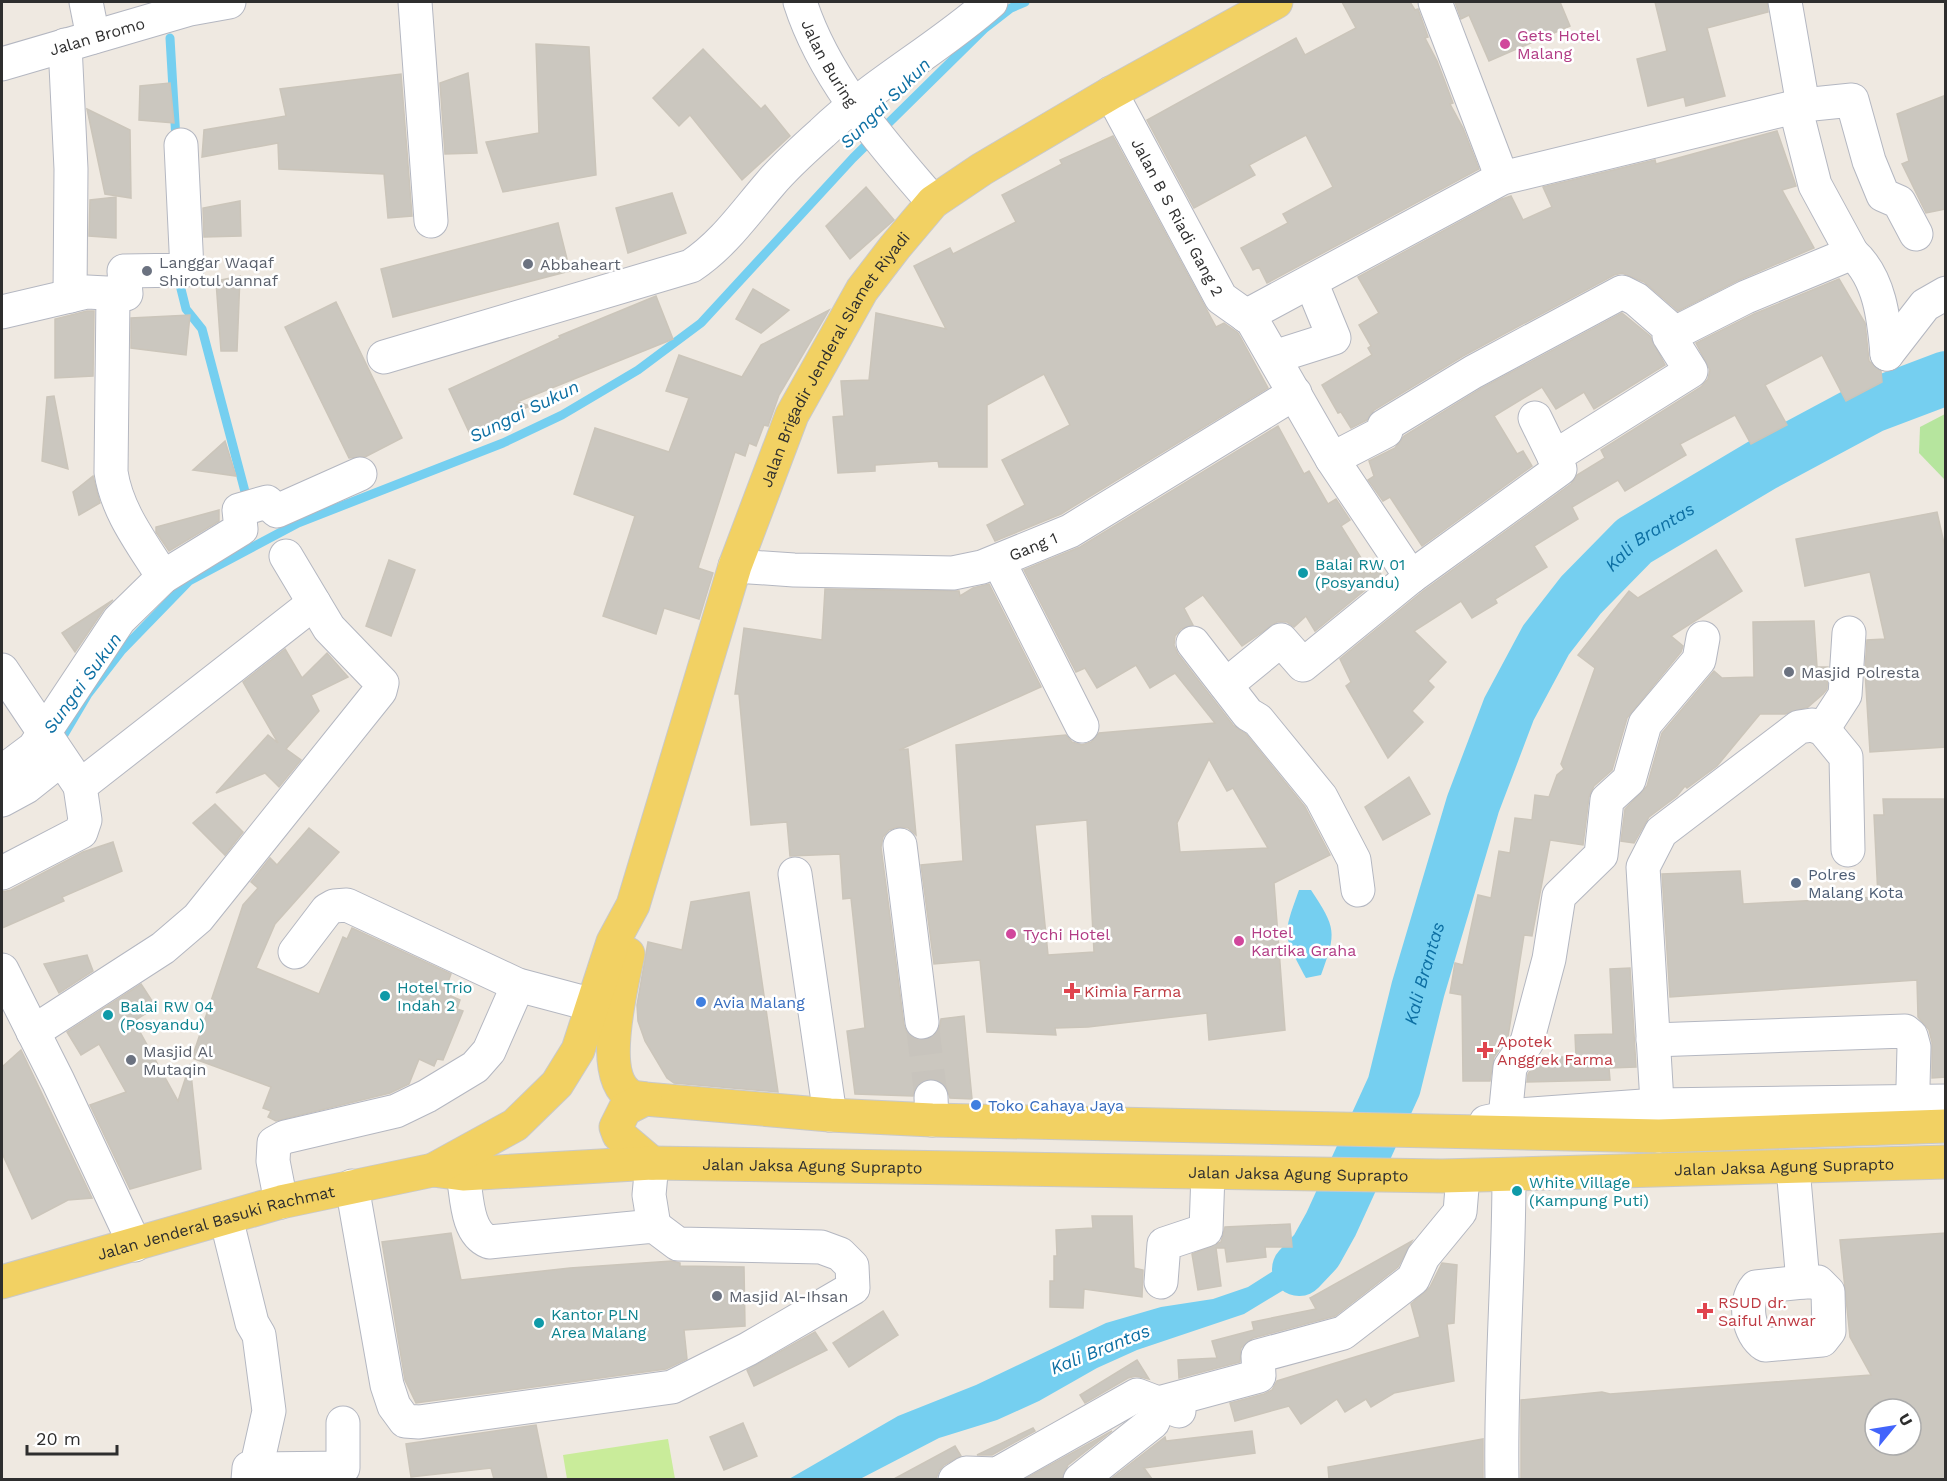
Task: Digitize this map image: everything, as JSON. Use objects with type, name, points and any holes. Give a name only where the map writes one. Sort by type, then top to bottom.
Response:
[{"type":"main road","name":"Jalan Brigadir Jenderal Slamet Riyadi","points":[[515,1125],[557,1084],[578,1050],[613,942],[633,905],[735,566],[792,415],[862,290],[933,202],[982,169],[1111,93],[1276,2]]},
{"type":"main road","name":"Jalan Brigadir Jenderal Slamet Riyadi","points":[[633,905],[632,939],[616,1019],[615,1072],[631,1096],[645,1099]]},
{"type":"main road","points":[[652,1163],[619,1135],[616,1127],[625,1109],[645,1099],[830,1115],[932,1108],[1288,1127],[1449,1130],[1658,1121],[1913,1115],[1946,1126]]},
{"type":"main road","name":"Jalan Jenderal Basuki Rachmat","points":[[2,1282],[281,1203],[352,1186],[448,1172],[515,1125]]},
{"type":"main road","name":"Jalan Jaksa Agung Suprapto","points":[[448,1172],[652,1163],[1452,1176],[1946,1162]]},
{"type":"street","points":[[70,296],[71,170],[79,41],[86,2]]},
{"type":"street","name":"Jalan Bromo","points":[[2,64],[190,9],[228,2]]},
{"type":"street","points":[[415,2],[431,221]]},
{"type":"street","name":"Jalan Buring","points":[[800,2],[816,44],[859,113],[933,202]]},
{"type":"street","points":[[384,357],[691,266],[721,243],[771,182],[859,113],[876,86],[958,32],[992,2]]},
{"type":"street","points":[[1435,2],[1502,178]]},
{"type":"street","points":[[1785,2],[1799,106],[1815,185],[1852,253],[1864,264],[1883,313],[1887,354],[1925,305],[1946,293]]},
{"type":"street","name":"Jalan B S Riadi Gang 2","points":[[1111,93],[1221,298],[1252,320],[1332,459],[1412,577]]},
{"type":"street","points":[[1246,316],[1502,178],[1799,106],[1852,100],[1869,161],[1883,195],[1899,202],[1916,234]]},
{"type":"street","points":[[2,312],[87,292],[126,294],[124,271],[187,270],[181,145]]},
{"type":"street","points":[[1554,457],[1691,371],[1669,336],[1746,297],[1852,253]]},
{"type":"street","points":[[1274,357],[1334,338],[1311,282]]},
{"type":"street","points":[[1332,459],[1386,430],[1384,426],[1473,372],[1622,292],[1636,299],[1674,333]]},
{"type":"street","points":[[113,295],[112,479],[120,508],[163,577]]},
{"type":"street","name":"Gang 1","points":[[735,566],[794,570],[953,573],[999,562],[1070,531],[1295,393]]},
{"type":"street","points":[[1226,685],[1281,640],[1303,665],[1412,577],[1560,469],[1535,418]]},
{"type":"street","points":[[2,800],[26,787],[52,748],[81,674],[119,620],[163,577],[241,529],[239,510],[267,502],[276,511],[360,474]]},
{"type":"street","points":[[33,1032],[163,948],[198,918],[380,691],[382,683],[329,628],[286,556]]},
{"type":"street","points":[[999,562],[1082,726]]},
{"type":"street","points":[[80,786],[314,603]]},
{"type":"street","points":[[1823,729],[1845,695],[1849,633]]},
{"type":"street","points":[[1505,1118],[1510,1067],[1527,1042],[1549,959],[1559,896],[1601,855],[1607,800],[1629,780],[1645,724],[1699,660],[1703,638]]},
{"type":"street","points":[[1193,643],[1248,714],[1258,720],[1321,797],[1354,860],[1358,890]]},
{"type":"street","points":[[2,670],[52,748],[80,786],[85,820],[81,832],[2,873]]},
{"type":"street","points":[[1449,1130],[1505,1118],[1658,1121],[1644,867],[1661,832],[1799,727],[1812,725],[1823,729],[1846,757],[1848,850]]},
{"type":"street","points":[[2,772],[34,748],[52,748]]},
{"type":"street","points":[[900,845],[921,1022]]},
{"type":"street","points":[[795,874],[830,1115]]},
{"type":"street","points":[[295,952],[327,910],[334,906],[347,905],[518,985],[593,1005]]},
{"type":"street","points":[[2,970],[58,1081],[135,1245]]},
{"type":"street","points":[[281,1203],[273,1161],[274,1143],[285,1137],[396,1111],[427,1096],[475,1067],[489,1051],[518,985]]},
{"type":"street","points":[[1653,1040],[1905,1031],[1911,1036],[1914,1047],[1913,1115],[1946,1101]]},
{"type":"street","points":[[652,1163],[649,1196],[654,1226]]},
{"type":"street","points":[[1793,1168],[1803,1282]]},
{"type":"street","points":[[352,1186],[387,1385],[394,1406],[405,1421],[419,1422],[672,1387],[748,1349],[853,1288],[852,1266],[840,1254],[821,1247],[678,1244],[654,1226],[489,1242],[479,1238],[473,1228],[448,1172]]},
{"type":"street","points":[[1161,1282],[1164,1244],[1206,1230],[1208,1173]]},
{"type":"street","points":[[1502,1479],[1501,1416],[1509,1250],[1509,1175]]},
{"type":"street","points":[[1159,1403],[1259,1376],[1258,1356],[1343,1333],[1413,1279],[1423,1257],[1460,1212],[1452,1176]]},
{"type":"street","points":[[226,1218],[252,1323],[259,1335],[269,1411],[252,1474],[343,1468],[343,1423]]},
{"type":"street","points":[[955,1479],[966,1473],[997,1474],[1137,1395],[1185,1413],[1224,1403]]},
{"type":"street","points":[[1080,1479],[1153,1422],[1159,1403]]},
{"type":"green space","points":[[1945,414],[1945,480],[1919,453],[1920,427]]},
{"type":"green space","points":[[668,1439],[675,1479],[567,1479],[563,1455]]},
{"type":"water","points":[[1299,890],[1311,890],[1325,913],[1331,931],[1330,949],[1321,975],[1306,978],[1289,943],[1288,935],[1290,917]]},
{"type":"water","points":[[1359,1206],[1312,1273],[1244,1314],[1137,1350],[1097,1368],[1039,1401],[997,1420],[939,1438],[860,1479],[789,1479],[898,1416],[976,1385],[1106,1323],[1161,1307],[1213,1299],[1248,1287],[1292,1259],[1319,1208]]},
{"type":"building","points":[[1342,2],[1410,2],[1415,10],[1418,9],[1428,37],[1425,38],[1437,61],[1453,103],[1450,104],[1463,128],[1479,169],[1267,283],[1259,267],[1253,270],[1241,248],[1288,223],[1283,214],[1333,187],[1306,135],[1249,165],[1255,175],[1194,208],[1147,120],[1296,38],[1305,55],[1356,28]]},
{"type":"building","name":"Gets Hotel Malang","points":[[1455,2],[1560,2],[1570,26],[1489,61],[1469,15],[1461,19]]},
{"type":"building","points":[[1655,2],[1767,2],[1768,12],[1707,28],[1725,96],[1686,106],[1684,97],[1648,106],[1637,59],[1667,51]]},
{"type":"building","points":[[536,44],[589,47],[596,175],[503,192],[486,142],[539,133]]},
{"type":"building","points":[[703,49],[761,109],[765,105],[790,136],[742,180],[690,115],[679,126],[653,98]]},
{"type":"building","points":[[468,73],[477,153],[445,154],[440,83]]},
{"type":"building","points":[[401,74],[412,216],[388,218],[384,174],[279,169],[278,143],[202,157],[204,130],[286,116],[280,89]]},
{"type":"building","points":[[170,83],[174,123],[139,120],[140,86]]},
{"type":"building","points":[[1946,95],[1946,209],[1926,213],[1902,164],[1909,161],[1897,114]]},
{"type":"building","points":[[87,109],[130,130],[131,198],[105,194]]},
{"type":"building","points":[[1777,131],[1796,186],[1782,190],[1814,248],[1739,280],[1678,311],[1644,282],[1622,273],[1614,275],[1463,356],[1374,410],[1367,420],[1351,428],[1341,412],[1338,413],[1322,385],[1372,355],[1368,348],[1371,346],[1359,325],[1379,313],[1358,277],[1502,199],[1511,196],[1523,220],[1552,207],[1543,187],[1655,160],[1656,164]]},
{"type":"building","points":[[1113,136],[1216,327],[1224,323],[1238,333],[1268,388],[1061,514],[995,541],[987,525],[1025,505],[1002,460],[1070,425],[1044,374],[987,405],[987,467],[939,467],[938,461],[875,465],[875,471],[838,473],[833,417],[844,416],[841,381],[869,380],[876,313],[946,329],[914,266],[950,248],[953,254],[1016,222],[1002,195],[1062,164],[1060,160]]},
{"type":"building","points":[[866,187],[894,220],[850,259],[826,226]]},
{"type":"building","points":[[672,193],[686,233],[628,253],[616,208]]},
{"type":"building","points":[[116,197],[116,238],[89,236],[90,200]]},
{"type":"building","points":[[240,201],[241,236],[204,237],[203,208]]},
{"type":"building","points":[[558,223],[570,271],[393,317],[381,269]]},
{"type":"building","points":[[240,276],[237,351],[221,351],[216,281]]},
{"type":"building","points":[[1839,279],[1865,323],[1869,361],[1881,371],[1882,382],[1846,401],[1822,355],[1765,385],[1787,425],[1751,444],[1735,415],[1680,444],[1686,455],[1625,491],[1618,480],[1572,507],[1578,519],[1534,546],[1547,567],[1495,599],[1497,603],[1472,618],[1461,601],[1414,631],[1446,662],[1428,681],[1434,687],[1412,711],[1423,722],[1388,758],[1346,686],[1351,682],[1340,659],[1422,592],[1571,484],[1577,475],[1605,458],[1601,450],[1701,387],[1708,379],[1710,370],[1696,343],[1754,314]]},
{"type":"building","points":[[753,289],[789,310],[761,333],[736,319]]},
{"type":"building","points":[[656,296],[673,339],[517,402],[530,406],[470,434],[449,389],[560,338],[559,336]]},
{"type":"building","points":[[336,302],[402,438],[365,457],[349,458],[285,327]]},
{"type":"building","points":[[829,310],[779,395],[768,426],[764,425],[756,446],[749,443],[745,456],[735,452],[698,568],[713,573],[699,619],[664,608],[656,634],[603,616],[635,516],[574,494],[595,428],[669,452],[689,398],[666,391],[679,355],[742,377],[761,345]]},
{"type":"building","points":[[94,311],[93,376],[55,378],[55,319]]},
{"type":"building","points":[[1622,313],[1650,336],[1665,365],[1594,409],[1584,392],[1556,409],[1542,387],[1494,416],[1517,454],[1523,451],[1532,466],[1422,546],[1390,497],[1383,501],[1368,480],[1374,476],[1369,461],[1395,448],[1404,436],[1482,388]]},
{"type":"building","points":[[190,315],[186,355],[131,348],[131,318]]},
{"type":"building","points":[[54,396],[68,469],[42,461],[47,397]]},
{"type":"building","points":[[1278,426],[1304,474],[1309,471],[1328,504],[1336,499],[1350,520],[1341,526],[1371,574],[1378,569],[1382,576],[1315,631],[1306,616],[1294,627],[1287,622],[1277,622],[1242,646],[1203,595],[1184,608],[1193,625],[1181,629],[1175,636],[1174,645],[1178,654],[1233,725],[1246,734],[1305,807],[1330,855],[1274,883],[1285,1030],[1209,1040],[1207,1013],[1088,1027],[1055,1028],[1056,1035],[987,1032],[980,960],[934,964],[921,865],[963,861],[956,745],[1066,735],[1072,742],[1082,745],[1091,742],[1099,733],[1215,723],[1175,673],[1150,688],[1136,665],[1097,688],[1085,668],[1076,672],[1024,570],[1080,547]],"holes":[[[1209,759],[1227,791],[1233,788],[1268,848],[1180,852],[1177,823]],[[1087,820],[1094,952],[1048,955],[1035,825]]]},
{"type":"building","points":[[225,441],[236,476],[193,470]]},
{"type":"building","points":[[93,476],[100,503],[79,515],[73,492]]},
{"type":"building","points":[[219,510],[219,521],[169,551],[156,532],[156,527]]},
{"type":"building","points":[[1937,512],[1946,552],[1946,747],[1870,752],[1865,671],[1867,640],[1885,639],[1870,572],[1805,586],[1796,539]]},
{"type":"building","points":[[1716,550],[1742,591],[1671,636],[1683,646],[1681,652],[1627,718],[1612,770],[1594,786],[1589,797],[1583,845],[1550,840],[1532,936],[1524,935],[1508,1037],[1494,1057],[1490,1081],[1463,1081],[1462,995],[1450,993],[1455,963],[1463,965],[1478,895],[1491,898],[1499,851],[1510,853],[1515,818],[1532,820],[1535,795],[1549,797],[1557,775],[1564,769],[1561,764],[1595,668],[1578,655],[1629,591],[1638,598]]},
{"type":"building","points":[[389,560],[415,570],[391,636],[366,626]]},
{"type":"building","points":[[989,584],[1041,687],[899,750],[908,749],[916,835],[908,828],[897,827],[889,830],[883,837],[881,847],[904,1025],[907,1033],[914,1039],[925,1040],[933,1037],[939,1030],[941,1019],[964,1016],[972,1099],[950,1098],[946,1086],[939,1080],[931,1078],[920,1082],[913,1096],[855,1094],[847,1031],[865,1028],[851,898],[843,899],[840,854],[790,856],[787,822],[751,825],[739,694],[735,694],[744,628],[822,640],[825,589],[959,591],[960,596],[973,588]]},
{"type":"building","points":[[113,600],[104,609],[75,652],[62,633]]},
{"type":"building","points":[[1814,621],[1817,667],[1828,667],[1827,689],[1823,694],[1808,707],[1785,714],[1760,714],[1717,766],[1687,788],[1685,786],[1677,796],[1649,817],[1634,843],[1621,841],[1625,809],[1647,786],[1662,733],[1714,671],[1722,678],[1754,677],[1753,622]]},
{"type":"building","points":[[285,649],[302,678],[327,653],[348,677],[311,695],[319,711],[286,749],[301,760],[279,787],[265,773],[216,793],[268,735],[278,743],[243,682]]},
{"type":"building","points":[[1409,777],[1430,814],[1383,840],[1365,807]]},
{"type":"building","points":[[1883,799],[1946,799],[1946,1077],[1932,1078],[1932,1042],[1929,1030],[1918,1017],[1917,980],[1670,997],[1662,874],[1740,871],[1743,904],[1878,897],[1874,815],[1884,815]]},
{"type":"building","points":[[215,804],[243,832],[225,855],[193,823]]},
{"type":"building","points":[[309,828],[339,852],[275,924],[256,968],[319,994],[343,937],[347,939],[352,928],[451,974],[444,993],[460,1000],[457,1009],[463,1011],[443,1060],[437,1059],[434,1066],[419,1059],[409,1084],[390,1093],[276,1121],[268,1117],[271,1111],[263,1108],[271,1087],[192,1058],[243,905],[258,888],[251,882],[270,858],[277,865]]},
{"type":"building","points":[[113,842],[122,871],[62,897],[64,901],[2,928],[2,892],[11,890],[83,852]]},
{"type":"building","name":"Avia Malang","points":[[749,892],[778,1092],[674,1083],[667,1078],[645,1041],[638,1021],[637,1005],[648,942],[682,950],[691,902]]},
{"type":"building","points":[[87,955],[93,971],[59,993],[44,964]]},
{"type":"building","points":[[1630,968],[1636,1067],[1609,1068],[1610,1080],[1527,1082],[1528,1074],[1540,1057],[1576,1057],[1575,1035],[1613,1034],[1610,969]]},
{"type":"building","points":[[141,984],[156,1007],[134,1021],[178,1101],[190,1064],[201,1169],[130,1189],[90,1105],[126,1092],[99,1044],[81,1055],[67,1032]]},
{"type":"building","points":[[21,1050],[92,1198],[68,1200],[32,1219],[2,1153],[2,1067]]},
{"type":"building","points":[[1092,1216],[1132,1216],[1134,1268],[1143,1270],[1142,1297],[1084,1289],[1083,1308],[1050,1307],[1050,1281],[1054,1281],[1054,1256],[1057,1256],[1056,1230],[1093,1228]]},
{"type":"building","points":[[1290,1224],[1292,1247],[1265,1247],[1266,1257],[1227,1262],[1225,1248],[1216,1248],[1221,1286],[1198,1290],[1192,1254],[1221,1242],[1225,1227]]},
{"type":"building","name":"Kantor PLN Area Malang","points":[[451,1233],[461,1280],[570,1268],[672,1261],[680,1263],[680,1266],[744,1267],[745,1326],[684,1330],[687,1359],[666,1369],[416,1403],[405,1380],[382,1242]]},
{"type":"building","points":[[1946,1233],[1946,1479],[1521,1479],[1521,1400],[1602,1392],[1610,1394],[1871,1375],[1850,1337],[1840,1240]]},
{"type":"building","points":[[1412,1241],[1398,1267],[1335,1316],[1253,1338],[1241,1348],[1240,1362],[1179,1378],[1178,1360],[1217,1358],[1212,1341],[1254,1330],[1252,1322],[1316,1309],[1310,1298]]},
{"type":"building","points":[[1442,1263],[1457,1265],[1454,1323],[1447,1324],[1454,1381],[1394,1393],[1371,1407],[1366,1399],[1345,1412],[1337,1399],[1301,1424],[1289,1406],[1235,1421],[1230,1403],[1264,1394],[1272,1390],[1277,1381],[1420,1337],[1411,1304],[1430,1287]]},
{"type":"building","points":[[883,1311],[898,1335],[849,1367],[833,1343]]},
{"type":"building","points":[[815,1332],[827,1350],[754,1386],[747,1370]]},
{"type":"building","points":[[1137,1360],[1149,1379],[1136,1376],[1128,1378],[1085,1403],[1080,1395]]},
{"type":"building","points":[[743,1423],[757,1456],[724,1470],[710,1437]]},
{"type":"building","points":[[536,1425],[547,1479],[494,1479],[491,1468],[411,1477],[406,1444]]},
{"type":"building","points":[[1033,1428],[1035,1431],[992,1455],[977,1455]]},
{"type":"building","points":[[1112,1431],[1068,1465],[1062,1479],[1025,1479]]},
{"type":"building","points":[[1252,1431],[1255,1453],[1144,1468],[1152,1479],[1111,1479],[1165,1437],[1166,1441]]},
{"type":"building","points":[[1483,1439],[1483,1479],[1329,1479],[1328,1467]]},
{"type":"building","points":[[955,1446],[961,1456],[944,1465],[936,1479],[894,1479]]},
{"type":"waterway","name":"Sungai Sukun","points":[[59,743],[88,694],[122,650],[189,581],[298,523],[503,443],[562,415],[638,370],[701,323],[853,158],[984,29],[1011,8],[1025,2]]},
{"type":"waterway","points":[[170,38],[176,140]]},
{"type":"waterway","points":[[178,277],[186,309],[202,329],[248,503]]},
{"type":"waterway","name":"Kali Brantas","points":[[1299,1269],[1316,1251],[1331,1224],[1394,1086],[1418,989],[1473,804],[1509,709],[1546,640],[1581,595],[1634,541],[1762,465],[1872,406],[1946,378]]},
{"type":"tunnel","points":[[922,1022],[931,1097]]},
{"type":"place","name":"Gets Hotel Malang","points":[[1505,44]]},
{"type":"place","name":"Abbaheart","points":[[528,264]]},
{"type":"place","name":"Langgar Waqaf Shirotul Jannaf","points":[[147,271]]},
{"type":"place","name":"Balai RW 01 (Posyandu)","points":[[1303,573]]},
{"type":"place","name":"Masjid Polresta","points":[[1789,672]]},
{"type":"place","name":"Polres Malang Kota","points":[[1796,883]]},
{"type":"place","name":"Tychi Hotel","points":[[1011,934]]},
{"type":"place","name":"Hotel Kartika Graha","points":[[1239,941]]},
{"type":"place","name":"Kimia Farma","points":[[1072,991]]},
{"type":"place","name":"Hotel Trio Indah 2","points":[[385,996]]},
{"type":"place","name":"Avia Malang","points":[[701,1002]]},
{"type":"place","name":"Balai RW 04 (Posyandu)","points":[[108,1015]]},
{"type":"place","name":"Apotek Anggrek Farma","points":[[1485,1050]]},
{"type":"place","name":"Masjid Al Mutaqin","points":[[131,1060]]},
{"type":"place","name":"Toko Cahaya Jaya","points":[[976,1105]]},
{"type":"place","name":"White Village (Kampung Puti)","points":[[1517,1191]]},
{"type":"place","name":"Masjid Al-Ihsan","points":[[717,1296]]},
{"type":"place","name":"RSUD dr. Saiful Anwar","points":[[1705,1311]]},
{"type":"place","name":"Kantor PLN Area Malang","points":[[539,1323]]}]
